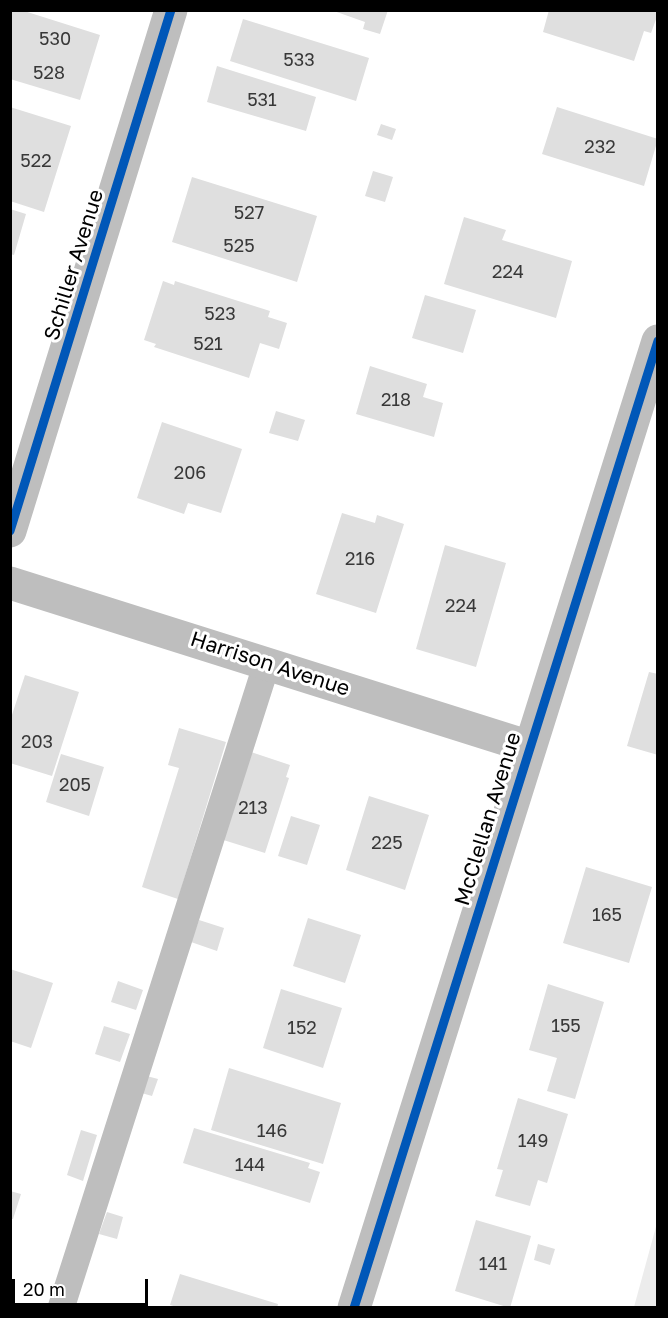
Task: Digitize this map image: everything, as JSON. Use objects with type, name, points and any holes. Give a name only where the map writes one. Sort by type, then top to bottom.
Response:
[{"type":"street","name":"Schiller Avenue","points":[[10,531],[171,10]]},
{"type":"street","name":"McClellan Avenue","points":[[354,1308],[656,349]]},
{"type":"street","name":"Harrison Avenue","points":[[10,583],[530,747]]},
{"type":"lane","points":[[61,1308],[267,663]]},
{"type":"shaded area","points":[[657,1223],[657,1307],[634,1307]]},
{"type":"building","points":[[10,10],[21,10],[100,35],[80,100],[10,79]]},
{"type":"building","points":[[331,10],[388,10],[380,34],[363,29],[365,22]]},
{"type":"building","points":[[549,10],[658,10],[658,14],[651,33],[644,31],[634,61],[543,32]]},
{"type":"building","points":[[243,19],[369,58],[356,101],[230,61]]},
{"type":"building","points":[[217,66],[316,97],[306,131],[207,102]]},
{"type":"building","points":[[10,107],[71,126],[44,212],[10,201]]},
{"type":"building","points":[[557,107],[658,139],[644,186],[542,154]]},
{"type":"building","points":[[381,124],[396,129],[392,140],[377,135]]},
{"type":"building","points":[[373,171],[393,177],[385,202],[365,196]]},
{"type":"building","points":[[192,177],[317,216],[297,282],[172,242]]},
{"type":"building","points":[[10,209],[26,214],[14,255],[10,254]]},
{"type":"building","points":[[464,217],[506,230],[502,240],[572,261],[556,318],[444,284]]},
{"type":"building","points":[[163,281],[174,285],[175,281],[270,311],[268,317],[287,323],[279,349],[260,343],[249,378],[154,347],[156,344],[144,340]]},
{"type":"building","points":[[425,295],[476,310],[463,353],[412,338]]},
{"type":"building","points":[[370,366],[427,384],[423,397],[443,403],[434,437],[356,414]]},
{"type":"building","points":[[276,411],[305,420],[298,441],[269,433]]},
{"type":"building","points":[[162,422],[242,449],[221,513],[188,503],[184,514],[137,498]]},
{"type":"building","points":[[342,513],[375,523],[377,515],[404,524],[376,613],[316,594]]},
{"type":"building","points":[[445,545],[506,563],[476,667],[416,649]]},
{"type":"building","points":[[649,672],[658,674],[658,755],[627,746]]},
{"type":"building","points":[[25,675],[79,692],[52,776],[10,763],[10,721]]},
{"type":"building","points":[[179,728],[226,742],[178,899],[142,887],[179,768],[168,765]]},
{"type":"building","points":[[248,751],[290,765],[286,777],[289,778],[265,853],[217,838]]},
{"type":"building","points":[[61,754],[104,767],[89,816],[46,802]]},
{"type":"building","points":[[369,796],[429,815],[405,890],[346,870]]},
{"type":"building","points":[[291,816],[320,825],[307,865],[278,856]]},
{"type":"building","points":[[586,867],[652,887],[629,963],[563,943]]},
{"type":"building","points":[[308,918],[361,935],[345,983],[293,966]]},
{"type":"building","points":[[199,920],[224,928],[217,951],[191,942]]},
{"type":"building","points":[[10,969],[53,983],[31,1048],[10,1041]]},
{"type":"building","points":[[118,981],[143,990],[136,1010],[111,1002]]},
{"type":"building","points":[[548,984],[604,1002],[575,1099],[547,1091],[557,1058],[529,1050]]},
{"type":"building","points":[[281,989],[342,1008],[323,1068],[263,1048]]},
{"type":"building","points":[[104,1026],[130,1034],[120,1062],[95,1054]]},
{"type":"building","points":[[229,1068],[341,1103],[323,1164],[211,1130]]},
{"type":"building","points":[[143,1075],[158,1079],[152,1096],[138,1092]]},
{"type":"building","points":[[518,1098],[568,1114],[547,1183],[538,1180],[530,1206],[495,1196],[503,1170],[497,1169]]},
{"type":"building","points":[[194,1128],[310,1163],[308,1168],[320,1172],[310,1203],[183,1163]]},
{"type":"building","points":[[81,1130],[97,1135],[83,1181],[67,1175]]},
{"type":"building","points":[[10,1191],[21,1194],[13,1219],[10,1219]]},
{"type":"building","points":[[107,1212],[123,1217],[117,1239],[99,1234]]},
{"type":"building","points":[[476,1220],[531,1236],[510,1308],[455,1291]]},
{"type":"building","points":[[538,1244],[555,1249],[550,1265],[534,1260]]},
{"type":"building","points":[[180,1274],[278,1304],[277,1308],[180,1308],[170,1305]]},
{"type":"cycle path","points":[[10,531],[171,10]]},
{"type":"cycle path","points":[[354,1308],[658,341]]}]
